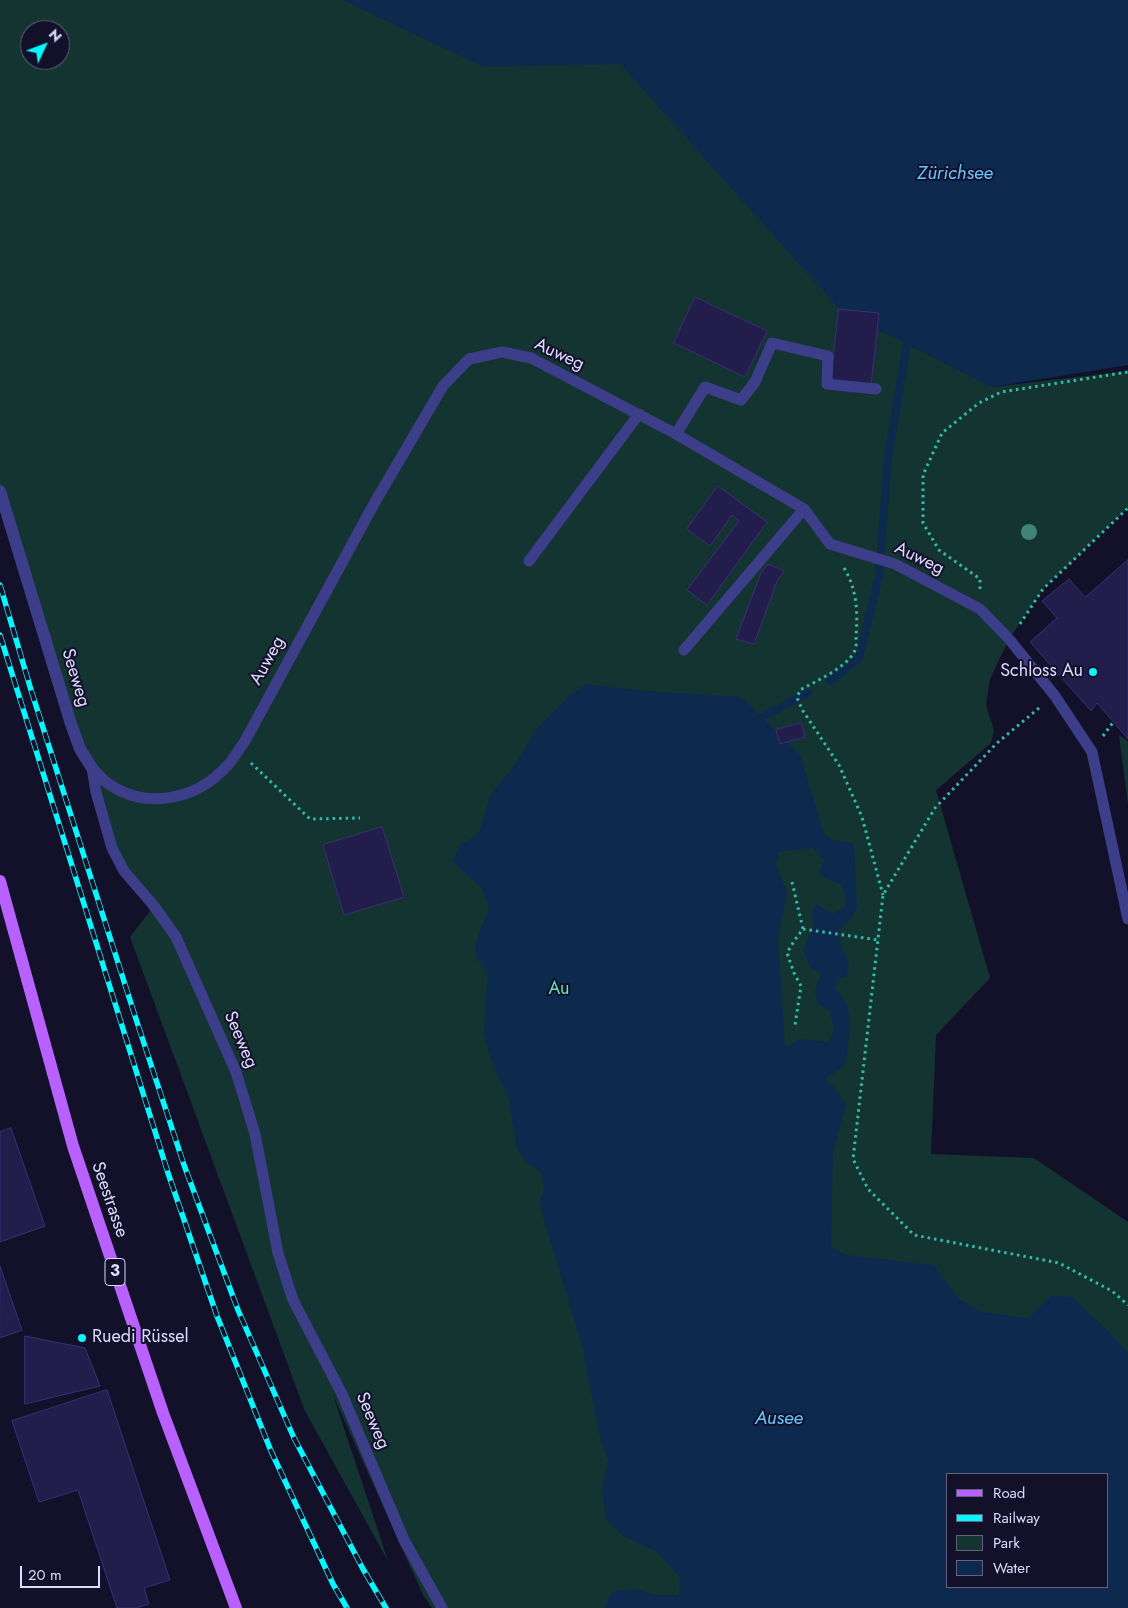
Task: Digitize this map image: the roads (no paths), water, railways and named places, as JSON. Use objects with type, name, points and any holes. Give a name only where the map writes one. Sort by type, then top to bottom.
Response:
[{"type":"main road","name":"Seestrasse","points":[[0,881],[73,1146],[163,1413],[236,1608]]},
{"type":"street","name":"Seeweg","points":[[0,491],[71,724],[80,749],[92,768]]},
{"type":"lane","points":[[676,434],[705,387],[740,400],[755,382],[772,343],[828,356],[826,384],[876,389]]},
{"type":"lane","name":"Auweg","points":[[92,768],[107,782],[128,793],[148,798],[168,798],[184,796],[199,789],[228,765],[245,741],[375,502],[443,386],[469,359],[502,352],[531,358],[676,434],[804,509],[830,544],[895,564],[980,609],[1009,638],[1054,696],[1092,752],[1128,919]]},
{"type":"lane","points":[[530,561],[639,414]]},
{"type":"lane","points":[[684,650],[804,509]]},
{"type":"lane","name":"Seeweg","points":[[92,768],[96,792],[112,848],[124,871],[154,906],[176,937],[236,1072],[255,1134],[278,1253],[293,1300],[342,1394],[404,1540],[442,1608]]},
{"type":"water","name":"Zürichsee","points":[[342,0],[1128,0],[1128,365],[992,387],[841,311],[620,64],[484,67]]},
{"type":"water","name":"Ausee","points":[[586,684],[647,691],[742,697],[800,755],[824,834],[832,840],[854,843],[857,908],[852,918],[839,930],[842,951],[849,960],[847,976],[838,979],[835,988],[848,1008],[850,1024],[849,1041],[845,1065],[825,1079],[834,1087],[846,1105],[833,1153],[831,1246],[845,1255],[934,1265],[958,1298],[981,1312],[1028,1318],[1051,1296],[1072,1297],[1128,1353],[1128,1608],[605,1608],[611,1592],[632,1589],[658,1595],[679,1595],[680,1577],[656,1551],[626,1538],[606,1520],[602,1489],[608,1460],[600,1437],[582,1346],[539,1203],[544,1189],[541,1173],[526,1162],[517,1149],[508,1097],[491,1060],[484,1032],[488,973],[477,959],[475,945],[489,908],[482,888],[462,871],[453,860],[461,844],[471,839],[480,831],[490,795],[514,766],[536,730],[568,697]],"holes":[[[813,848],[824,860],[819,873],[827,879],[841,884],[846,906],[832,914],[816,904],[811,914],[814,927],[803,949],[810,967],[821,974],[815,991],[817,1003],[830,1011],[834,1030],[828,1042],[799,1039],[788,1047],[785,1044],[778,939],[787,892],[776,865],[779,852]]]},
{"type":"waterway","points":[[830,681],[859,658],[879,576],[888,457],[907,344]]},
{"type":"waterway","points":[[762,717],[808,693]]},
{"type":"railway","points":[[0,585],[31,690],[136,1019],[184,1165],[238,1310],[294,1438],[363,1569],[386,1608]]},
{"type":"railway","points":[[0,635],[168,1173],[217,1316],[271,1451],[333,1584],[347,1608]]},
{"type":"place","name":"Schloss Au","points":[[1093,672]]},
{"type":"place","name":"Ruedi Rüssel","points":[[82,1338]]},
{"type":"park label","name":"Au","points":[[559,990]]}]
